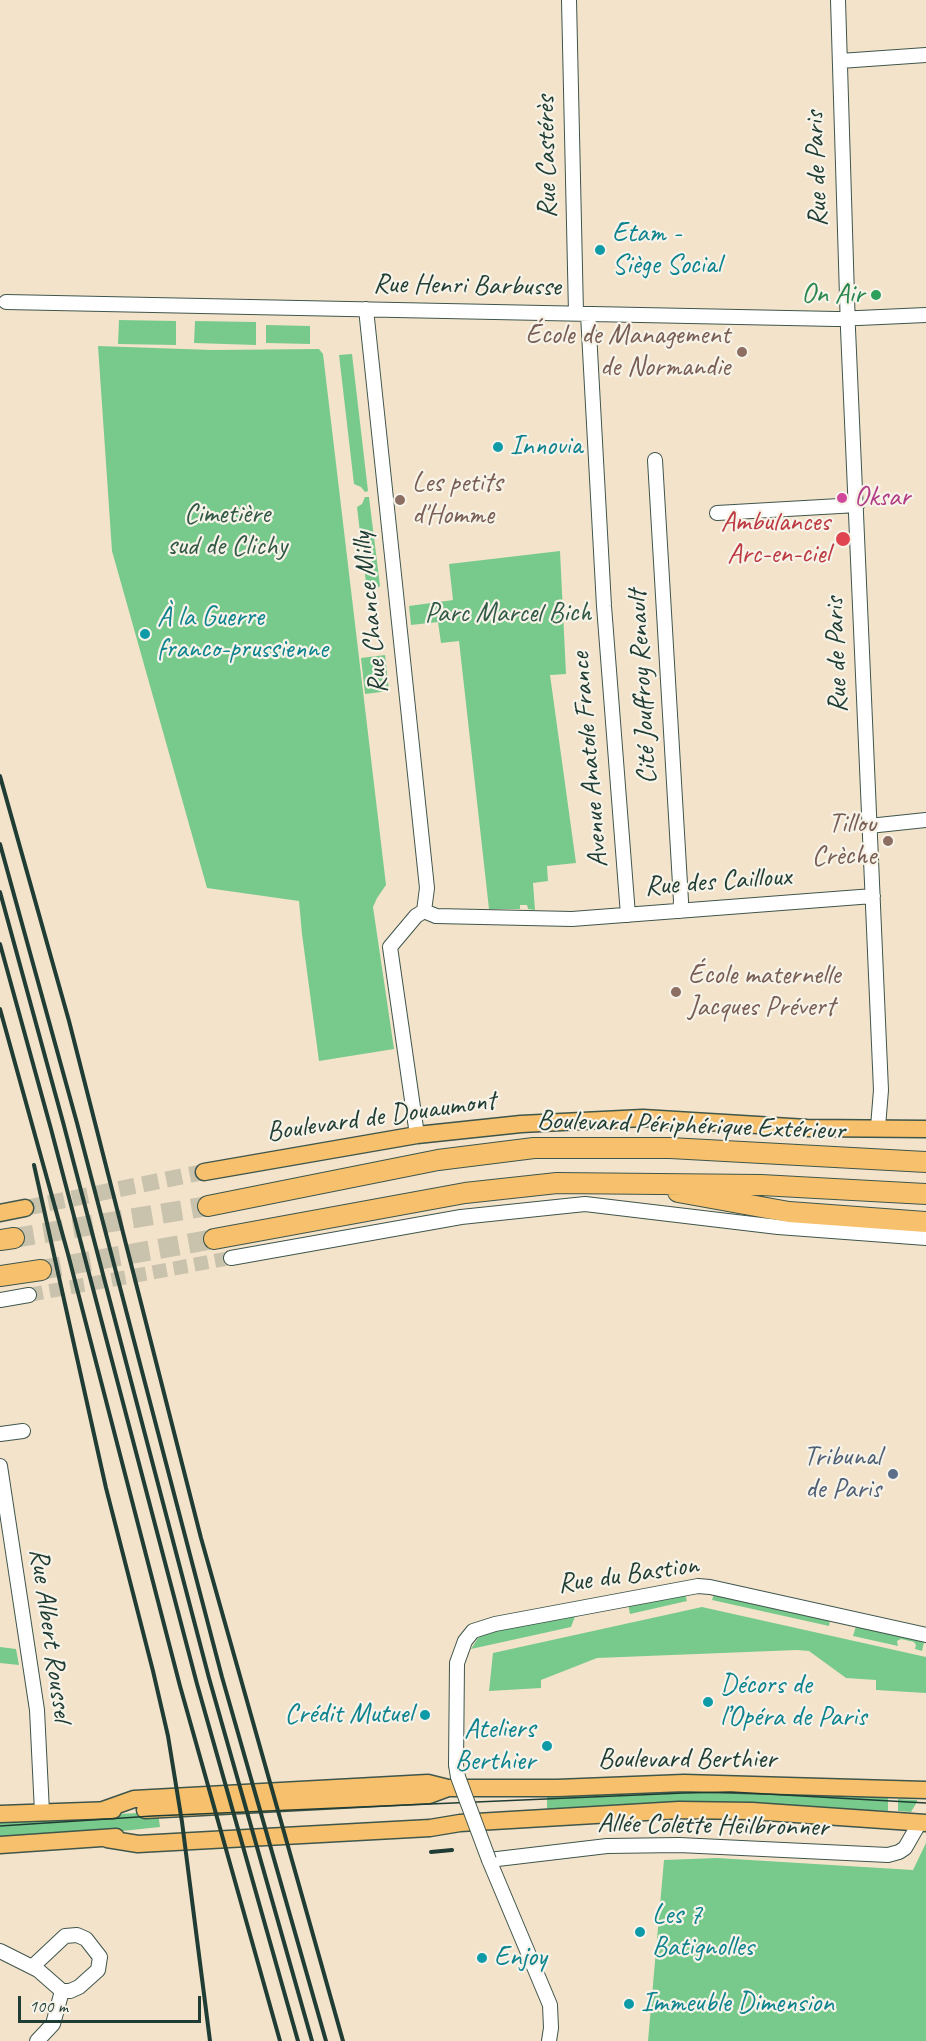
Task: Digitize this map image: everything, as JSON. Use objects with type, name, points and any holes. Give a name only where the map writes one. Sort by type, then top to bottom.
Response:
[{"type":"highway","name":"Boulevard Périphérique Extérieur","points":[[208,1206],[438,1160],[534,1148],[670,1148],[926,1162]]},
{"type":"highway","points":[[626,1182],[789,1212],[926,1222]]},
{"type":"highway","points":[[214,1239],[465,1193],[557,1183],[761,1185],[926,1194]]},
{"type":"highway","points":[[0,1276],[41,1270]]},
{"type":"main road","name":"Boulevard de Douaumont","points":[[204,1173],[417,1134],[521,1124],[643,1118],[807,1128],[926,1129]]},
{"type":"main road","points":[[0,1213],[25,1208]]},
{"type":"main road","name":"Boulevard Berthier","points":[[0,1814],[133,1810],[429,1795],[448,1788],[557,1788],[684,1783],[926,1790]]},
{"type":"main road","name":"Boulevard Berthier","points":[[0,1845],[107,1839],[136,1832],[430,1817],[460,1823],[680,1810],[924,1819]]},
{"type":"street","name":"Rue Castérès","points":[[569,0],[582,314]]},
{"type":"street","name":"Rue de Paris","points":[[838,0],[848,318],[881,1090],[878,1127]]},
{"type":"street","points":[[840,61],[926,54]]},
{"type":"street","name":"Rue Henri Barbusse","points":[[6,302],[848,318],[926,315]]},
{"type":"street","name":"Rue Chance Milly","points":[[366,309],[427,888],[424,911]]},
{"type":"street","name":"Avenue Anatole France","points":[[582,314],[628,915]]},
{"type":"street","name":"Cité Jouffroy Renault","points":[[655,460],[680,911]]},
{"type":"street","points":[[717,513],[857,505]]},
{"type":"street","points":[[869,826],[926,820]]},
{"type":"street","name":"Rue des Cailloux","points":[[424,911],[436,916],[572,919],[873,896]]},
{"type":"street","points":[[417,1134],[390,947],[416,915],[424,911]]},
{"type":"street","points":[[231,1258],[461,1217],[585,1204],[778,1227],[926,1238]]},
{"type":"street","points":[[0,1300],[29,1295]]},
{"type":"street","points":[[0,1434],[23,1431]]},
{"type":"street","name":"Rue Albert Roussel","points":[[0,1466],[37,1710],[42,1812]]},
{"type":"street","name":"Rue du Bastion","points":[[549,2041],[550,2006],[489,1860],[462,1788],[456,1763],[457,1663],[465,1641],[473,1631],[495,1624],[698,1586],[721,1589],[926,1635]]},
{"type":"street","name":"Allée Colette Heilbronner","points":[[489,1860],[607,1846],[679,1845],[888,1855],[904,1848],[924,1819]]},
{"type":"street","points":[[0,1951],[32,1967],[62,1991],[70,1991],[79,1987],[98,1970],[100,1958],[86,1939],[77,1935],[65,1936],[32,1967]]},
{"type":"street","points":[[37,2041],[53,2024],[62,1991]]},
{"type":"green space","points":[[119,320],[176,321],[176,345],[118,344]]},
{"type":"green space","points":[[195,321],[256,322],[256,345],[194,343]]},
{"type":"green space","points":[[266,325],[310,326],[310,344],[266,343]]},
{"type":"green space","name":"Cimetière sud de Clichy","points":[[98,346],[212,350],[319,349],[323,354],[386,885],[373,907],[394,1049],[319,1061],[299,901],[207,888],[112,551]]},
{"type":"green space","points":[[352,354],[368,491],[365,492],[354,484],[339,355]]},
{"type":"green space","points":[[365,497],[369,497],[380,586],[374,591],[366,583],[357,507],[362,504]]},
{"type":"green space","name":"Parc Marcel Bich","points":[[560,551],[566,674],[550,675],[576,863],[547,866],[548,881],[533,883],[535,910],[528,909],[527,905],[520,905],[520,909],[489,909],[459,641],[441,643],[438,622],[411,625],[409,606],[453,600],[449,564]]},
{"type":"green space","points":[[385,655],[389,691],[365,694],[361,658]]},
{"type":"green space","points":[[685,1594],[687,1601],[630,1614],[628,1604]]},
{"type":"green space","points":[[714,1594],[830,1620],[829,1626],[712,1600]]},
{"type":"green space","points":[[702,1607],[926,1657],[926,1693],[876,1690],[876,1680],[846,1678],[809,1651],[797,1650],[597,1658],[541,1680],[541,1688],[489,1691],[493,1653]]},
{"type":"green space","points":[[576,1614],[571,1627],[471,1649],[478,1638],[491,1630]]},
{"type":"green space","points":[[856,1626],[924,1642],[922,1651],[915,1649],[914,1642],[901,1639],[897,1641],[898,1646],[853,1636]]},
{"type":"green space","points":[[0,1647],[16,1649],[19,1665],[0,1663]]},
{"type":"green space","points":[[734,1789],[888,1798],[888,1811],[754,1804],[547,1810],[547,1795]]},
{"type":"green space","points":[[898,1799],[917,1800],[917,1802],[911,1812],[898,1811]]},
{"type":"green space","points":[[158,1812],[160,1827],[103,1833],[0,1838],[0,1820]]},
{"type":"green space","points":[[926,1843],[926,2041],[648,2041],[664,1860],[717,1858],[913,1870]]},
{"type":"tunnel","points":[[25,1208],[204,1172]]},
{"type":"tunnel","points":[[14,1238],[208,1206]]},
{"type":"tunnel","points":[[41,1270],[214,1239]]},
{"type":"tunnel","points":[[29,1295],[231,1258]]},
{"type":"tram line","points":[[0,1826],[153,1816],[684,1793],[731,1792],[926,1803]]},
{"type":"railway","points":[[0,776],[69,1021],[201,1538],[343,2041]]},
{"type":"railway","points":[[0,844],[77,1123],[222,1677],[326,2041]]},
{"type":"railway","points":[[0,892],[209,1678],[312,2041]]},
{"type":"railway","points":[[0,944],[197,1684],[298,2041]]},
{"type":"railway","points":[[0,1009],[68,1254],[180,1686],[280,2041]]},
{"type":"railway","points":[[34,1165],[106,1488],[168,1736],[182,1822],[210,2041]]},
{"type":"railway","points":[[431,1852],[452,1850]]},
{"type":"place","name":"Etam - Siège Social","points":[[600,250]]},
{"type":"place","name":"On Air","points":[[876,295]]},
{"type":"place","name":"École de Management de Normandie","points":[[742,352]]},
{"type":"place","name":"Innovia","points":[[498,447]]},
{"type":"place","name":"Oksar","points":[[842,498]]},
{"type":"place","name":"Les petits d'Homme","points":[[400,500]]},
{"type":"place","name":"Ambulances Arc-en-ciel","points":[[843,539]]},
{"type":"place","name":"À la Guerre franco-prussienne","points":[[145,634]]},
{"type":"place","name":"Tillou Crèche","points":[[888,841]]},
{"type":"place","name":"École maternelle Jacques Prévert","points":[[676,992]]},
{"type":"place","name":"Tribunal de Paris","points":[[893,1474]]},
{"type":"place","name":"Décors de l’Opéra de Paris","points":[[708,1702]]},
{"type":"place","name":"Crédit Mutuel","points":[[425,1715]]},
{"type":"place","name":"Ateliers Berthier","points":[[547,1746]]},
{"type":"place","name":"Les 7 Batignolles","points":[[640,1932]]},
{"type":"place","name":"Enjoy","points":[[482,1958]]},
{"type":"place","name":"Immeuble Dimension","points":[[629,2004]]}]
